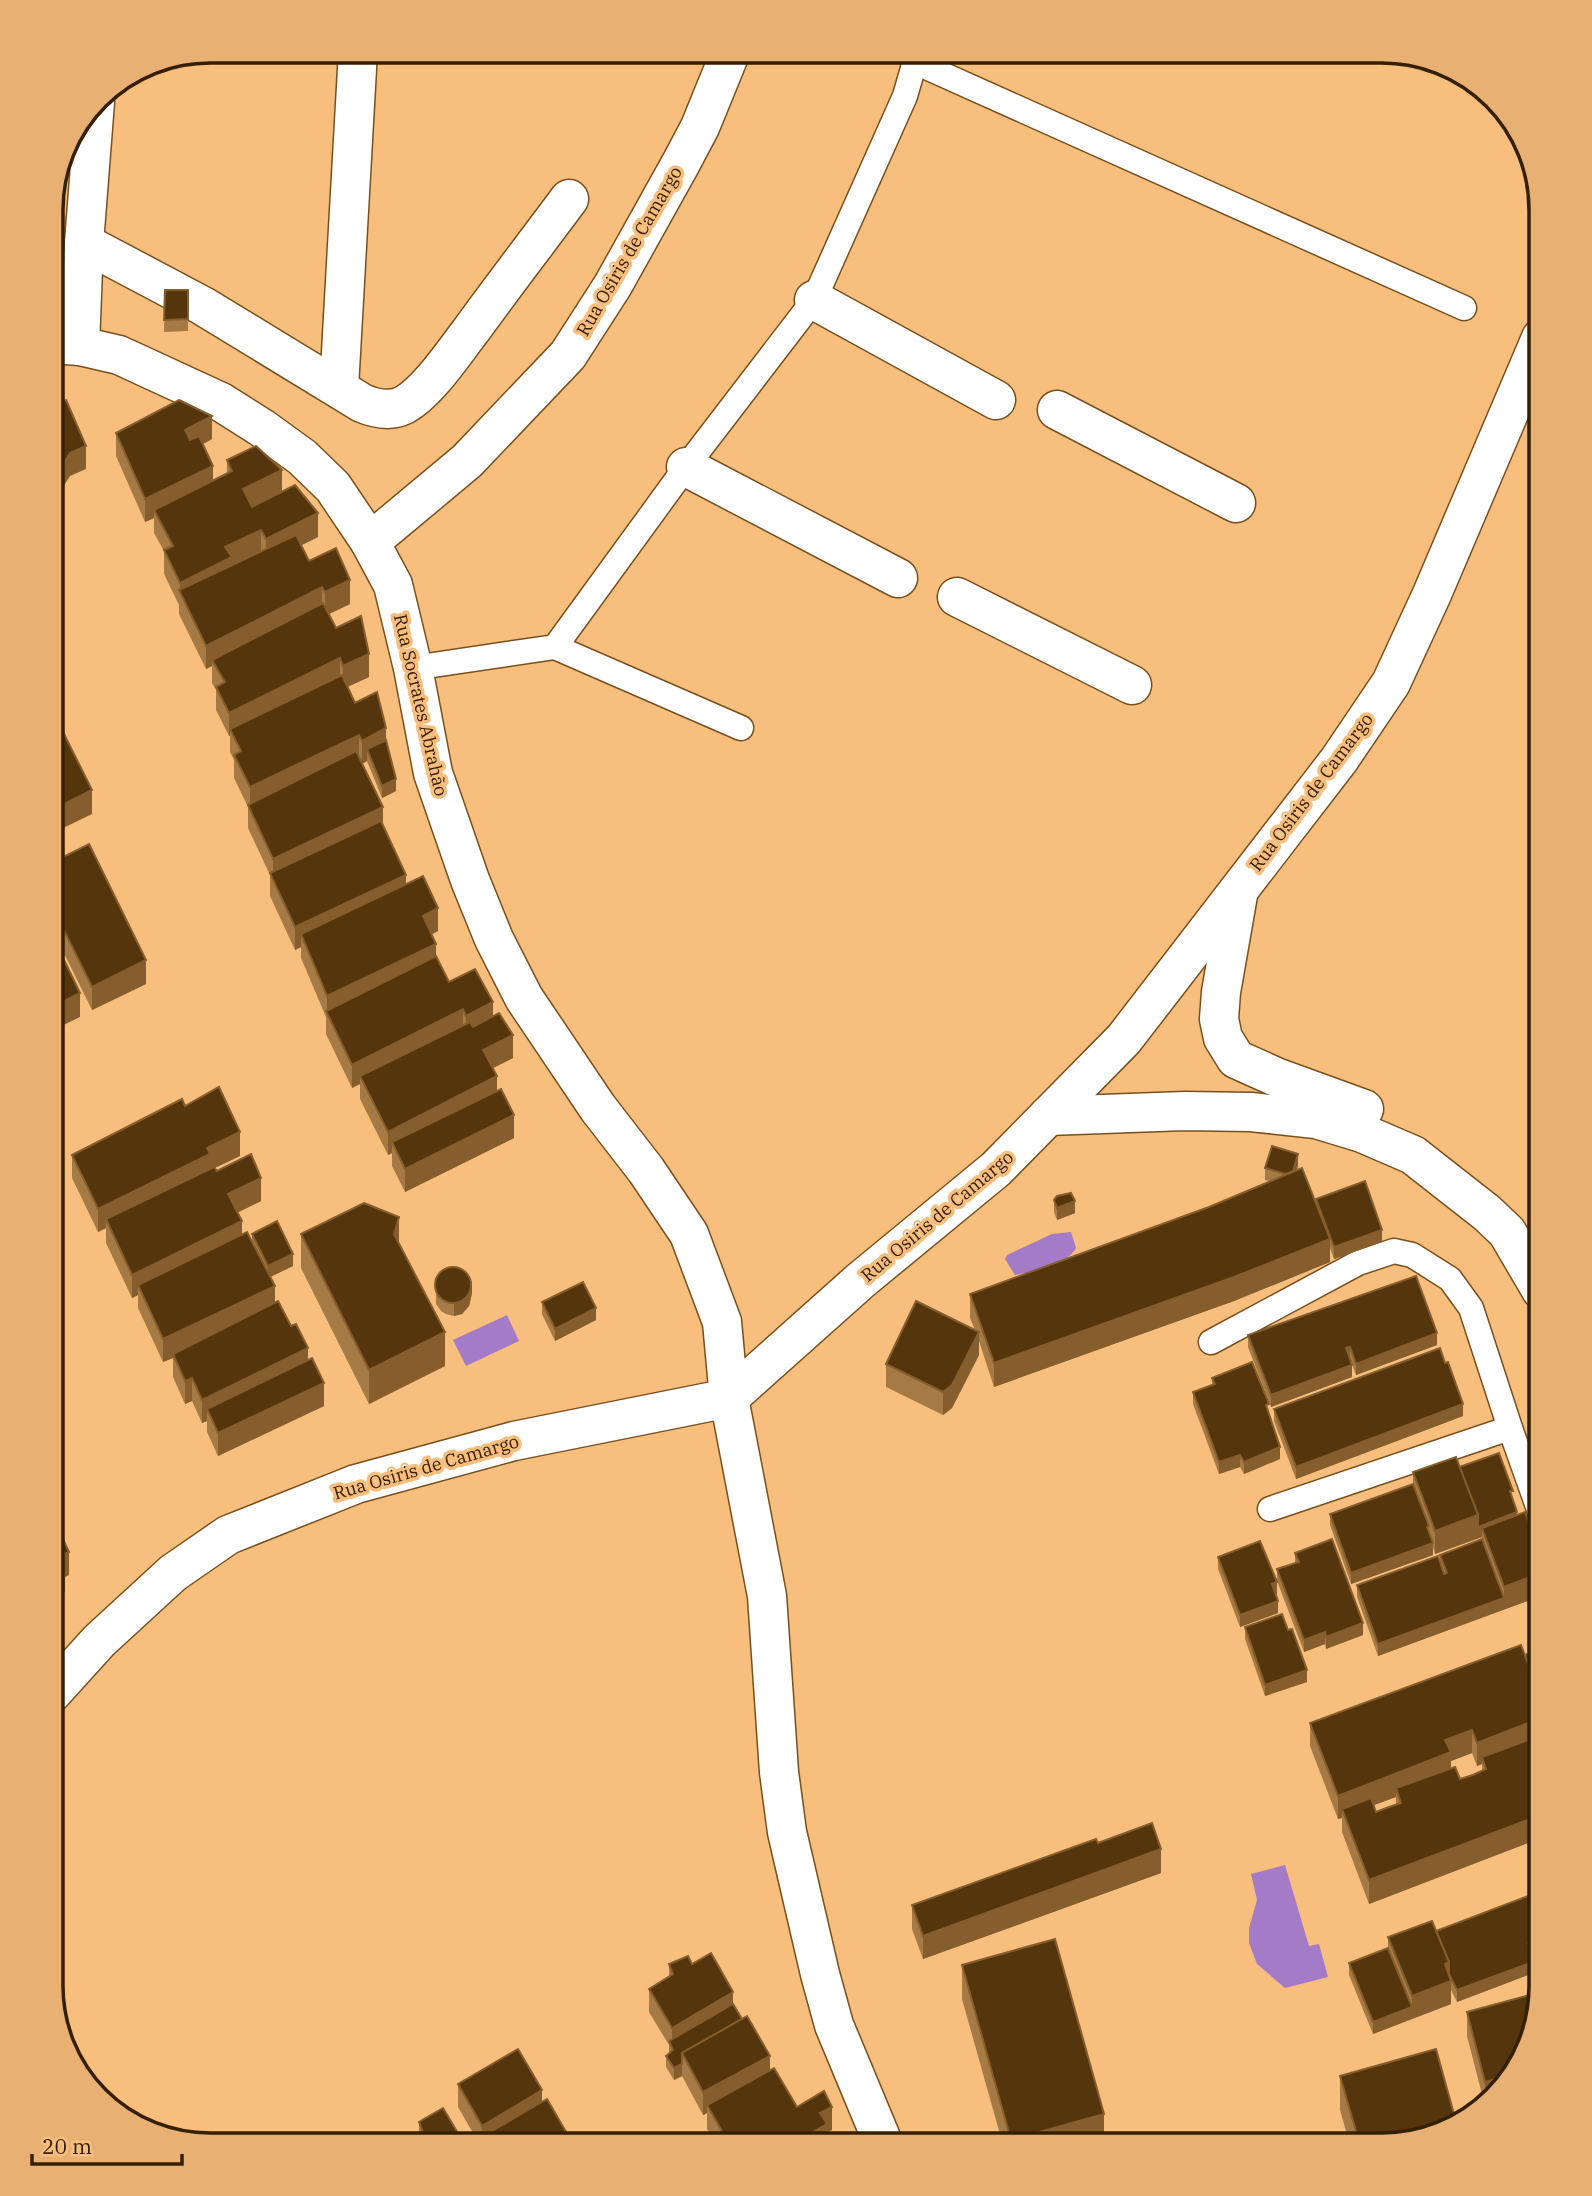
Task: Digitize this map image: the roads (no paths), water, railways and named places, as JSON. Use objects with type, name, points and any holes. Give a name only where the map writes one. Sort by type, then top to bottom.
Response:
[{"type":"street","points":[[339,388],[357,63]]},
{"type":"street","name":"Rua Osiris de Camargo","points":[[370,542],[467,461],[568,355],[613,285],[681,163],[700,127],[726,63]]},
{"type":"street","points":[[66,345],[84,243],[95,118]]},
{"type":"street","points":[[84,243],[203,306],[349,396],[376,409],[402,406],[418,395],[451,356],[569,199]]},
{"type":"street","points":[[814,300],[996,400]]},
{"type":"street","name":"Rua Socrates Abrahão","points":[[66,345],[119,355],[221,402],[302,457],[333,487],[370,542],[393,585],[413,668],[433,773],[489,927],[524,998],[598,1108],[646,1170],[690,1234],[722,1322],[729,1398],[767,1596],[779,1772],[787,1832],[834,2025],[879,2133]]},
{"type":"street","name":"Rua Osiris de Camargo","points":[[63,1681],[99,1641],[173,1573],[228,1535],[356,1483],[514,1441],[729,1398],[860,1281],[996,1169],[1124,1039],[1339,760],[1391,683],[1443,570],[1529,366]]},
{"type":"street","points":[[1057,410],[1236,503]]},
{"type":"street","points":[[686,467],[898,578]]},
{"type":"street","points":[[957,597],[1132,685]]},
{"type":"street","points":[[1239,888],[1219,1019],[1223,1038],[1236,1059],[1286,1081],[1357,1105],[1384,1121],[1413,1155],[1488,1213],[1507,1232],[1529,1270]]},
{"type":"street","points":[[1048,1116],[1251,1111],[1316,1119],[1362,1133],[1413,1155]]},
{"type":"lane","points":[[555,647],[686,467],[814,300],[878,161],[905,96],[914,63]]},
{"type":"lane","points":[[931,63],[1464,309]]},
{"type":"lane","points":[[413,668],[555,647],[741,728]]},
{"type":"lane","points":[[1211,1342],[1358,1263],[1394,1251],[1412,1255],[1450,1279],[1471,1308],[1529,1481]]},
{"type":"lane","points":[[1270,1509],[1510,1428]]}]
